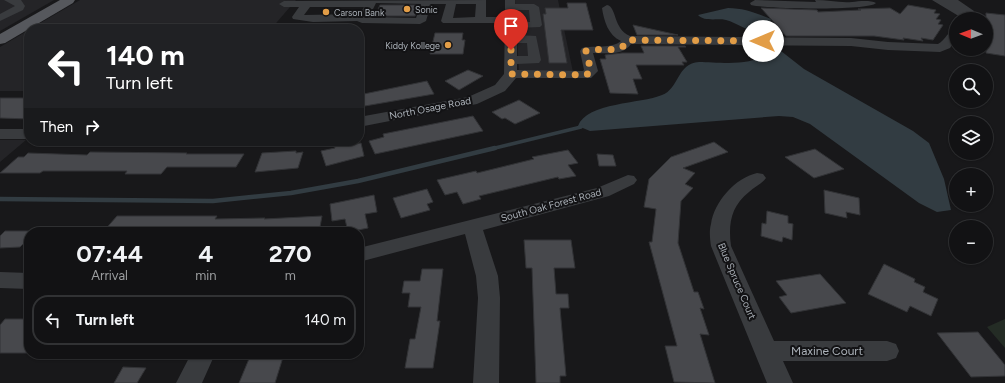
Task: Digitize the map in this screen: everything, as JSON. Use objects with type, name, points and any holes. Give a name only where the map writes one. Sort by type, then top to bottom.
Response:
[{"type":"main road","points":[[28,24],[69,0]]},
{"type":"main road","points":[[0,40],[24,26]]},
{"type":"street","points":[[0,18],[19,8],[20,6],[17,2],[9,0]]},
{"type":"street","points":[[937,0],[956,12]]},
{"type":"street","points":[[951,0],[968,12]]},
{"type":"street","points":[[284,4],[372,1],[482,1],[480,20]]},
{"type":"street","points":[[364,18],[372,1]]},
{"type":"street","points":[[383,20],[392,1]]},
{"type":"street","points":[[364,18],[362,20],[420,21],[427,1]]},
{"type":"street","points":[[452,1],[447,21],[480,20],[511,22],[536,25],[534,7],[510,3],[511,22],[511,74],[586,75],[591,71],[582,37]]},
{"type":"street","points":[[606,3],[611,26],[623,39],[628,40],[851,42],[888,46],[940,48],[946,45],[949,41]]},
{"type":"street","points":[[754,3],[823,3],[844,6],[871,3]]},
{"type":"street","points":[[307,4],[297,17],[309,19],[364,18]]},
{"type":"street","points":[[611,26],[674,40]]},
{"type":"street","points":[[0,30],[19,29]]},
{"type":"street","points":[[511,39],[532,39],[534,60],[511,60]]},
{"type":"street","points":[[586,51],[592,49],[620,49],[624,47],[628,40]]},
{"type":"street","name":"North Osage Road","points":[[364,121],[472,101],[506,84],[511,74]]},
{"type":"street","points":[[0,134],[24,134]]},
{"type":"street","points":[[0,149],[24,134]]},
{"type":"street","name":"Blue Spruce Court","points":[[757,178],[744,185],[731,198],[722,212],[719,236],[721,246],[780,383]]},
{"type":"street","name":"South Oak Forest Road","points":[[364,254],[604,192],[628,180]]},
{"type":"street","points":[[472,226],[487,276],[489,298],[486,383]]},
{"type":"street","points":[[0,280],[24,281]]},
{"type":"street","name":"Maxine Court","points":[[766,350],[887,352]]},
{"type":"street","points":[[189,383],[201,359]]},
{"type":"shaded area","points":[[0,0],[54,0],[0,31]]},
{"type":"shaded area","points":[[80,0],[296,0],[275,24],[39,24]]},
{"type":"shaded area","points":[[515,0],[558,0],[573,72],[519,72]]},
{"type":"shaded area","points":[[728,8],[744,10],[771,19],[770,22],[759,27],[759,31],[754,31],[726,20],[707,19],[698,15]]},
{"type":"shaded area","points":[[24,33],[24,91],[0,91],[0,47]]},
{"type":"shaded area","points":[[774,49],[781,51],[804,69],[913,131],[929,143],[944,179],[949,201],[949,210],[937,212],[919,203],[810,124],[793,117],[779,116],[590,131],[578,126],[583,118],[592,112],[616,105],[653,98],[668,92],[682,71],[692,63],[733,63],[751,61],[764,54],[765,50]]},
{"type":"shaded area","points":[[0,140],[24,140],[24,142],[0,162]]},
{"type":"shaded area","points":[[1005,319],[1005,348],[987,327]]},
{"type":"building","points":[[567,3],[586,3],[593,30],[561,30],[567,63],[549,63],[543,14],[546,14],[545,8],[568,8]]},
{"type":"building","points":[[380,5],[418,5],[415,16],[375,16]]},
{"type":"building","points":[[908,5],[936,10],[934,13],[940,14],[936,19],[941,20],[938,24],[943,25],[933,40],[921,38],[923,41],[903,38],[904,40],[874,36],[786,36],[761,8],[817,10],[818,12],[890,8],[900,14]]},
{"type":"building","points":[[993,14],[1005,15],[1005,56],[993,54]]},
{"type":"building","points":[[633,25],[678,35],[637,35]]},
{"type":"building","name":"Kiddy Kollege","points":[[435,33],[463,33],[462,40],[465,40],[463,54],[430,54]]},
{"type":"building","points":[[641,46],[685,46],[686,47],[678,47],[687,62],[682,62],[684,65],[636,65],[642,79],[633,79],[638,94],[610,93],[600,59],[606,59],[605,55],[644,53]]},
{"type":"building","points":[[468,70],[483,76],[459,90],[445,81]]},
{"type":"building","points":[[427,81],[434,94],[364,106],[364,94]]},
{"type":"building","points":[[0,98],[24,98],[24,119],[0,118]]},
{"type":"building","points":[[519,100],[540,113],[515,124],[505,118],[502,119],[492,112]]},
{"type":"building","points":[[473,116],[483,131],[375,154],[369,141],[384,137],[383,134]]},
{"type":"building","points":[[714,142],[728,152],[683,168],[695,173],[685,184],[693,188],[681,201],[678,243],[694,292],[698,292],[704,309],[700,308],[709,335],[700,334],[715,383],[674,382],[665,346],[677,346],[649,242],[652,242],[656,209],[644,207],[649,179],[671,157]]},
{"type":"building","points":[[334,146],[362,146],[364,156],[326,166],[321,151],[335,148]]},
{"type":"building","points":[[815,149],[844,169],[814,178],[785,157]]},
{"type":"building","points":[[568,150],[578,163],[568,165],[576,176],[559,179],[558,177],[479,196],[481,199],[463,204],[457,192],[445,195],[437,180],[476,171],[477,173],[534,159],[532,157]]},
{"type":"building","points":[[296,151],[296,153],[303,152],[298,168],[255,172],[262,153]]},
{"type":"building","points":[[90,152],[244,154],[236,167],[167,167],[161,174],[125,174],[127,171],[43,171],[40,173],[0,173],[18,157],[24,157],[28,153],[87,155]]},
{"type":"building","points":[[597,154],[613,155],[616,166],[599,166]]},
{"type":"building","points":[[427,189],[433,202],[427,204],[430,210],[401,218],[393,198]]},
{"type":"building","points":[[824,190],[859,198],[860,215],[846,212],[847,218],[825,213]]},
{"type":"building","points":[[374,195],[377,212],[365,214],[368,228],[347,227],[345,219],[332,221],[330,204]]},
{"type":"building","points":[[767,211],[788,216],[788,223],[793,224],[792,240],[783,237],[782,242],[761,236],[762,223],[766,224]]},
{"type":"building","points":[[117,216],[217,216],[215,219],[265,218],[264,219],[322,216],[320,227],[107,227]]},
{"type":"building","points":[[5,231],[24,231],[24,243],[20,247],[0,248],[0,236]]},
{"type":"building","points":[[524,240],[571,240],[575,268],[554,268],[556,294],[568,294],[569,308],[560,308],[566,376],[560,376],[560,383],[536,383],[532,268],[526,268]]},
{"type":"building","points":[[884,264],[915,279],[914,282],[925,287],[923,292],[938,299],[931,316],[910,306],[907,312],[868,294]]},
{"type":"building","points":[[422,269],[443,269],[437,321],[440,321],[433,368],[405,368],[410,339],[415,339],[421,307],[408,307],[410,293],[402,293],[404,281],[420,281]]},
{"type":"building","points":[[820,274],[846,303],[791,313],[779,297],[787,295],[776,281]]},
{"type":"building","points":[[5,319],[24,319],[24,353],[0,353],[0,325]]},
{"type":"building","points":[[978,332],[1005,365],[1005,376],[971,377],[937,333]]},
{"type":"building","points":[[249,359],[282,359],[275,383],[239,383]]},
{"type":"building","points":[[123,367],[146,368],[137,383],[114,383]]},
{"type":"waterway","points":[[491,149],[581,127]]},
{"type":"waterway","points":[[0,199],[213,201],[291,193],[358,181],[495,148]]},
{"type":"place","name":"Sonic","points":[[407,9]]},
{"type":"place","name":"Carson Bank","points":[[326,12]]},
{"type":"place","name":"Kiddy Kollege","points":[[448,45]]},
{"type":"route","points":[[511,50],[511,74],[586,75],[591,71],[586,51],[592,49],[620,49],[624,47],[628,40],[763,41]]}]
